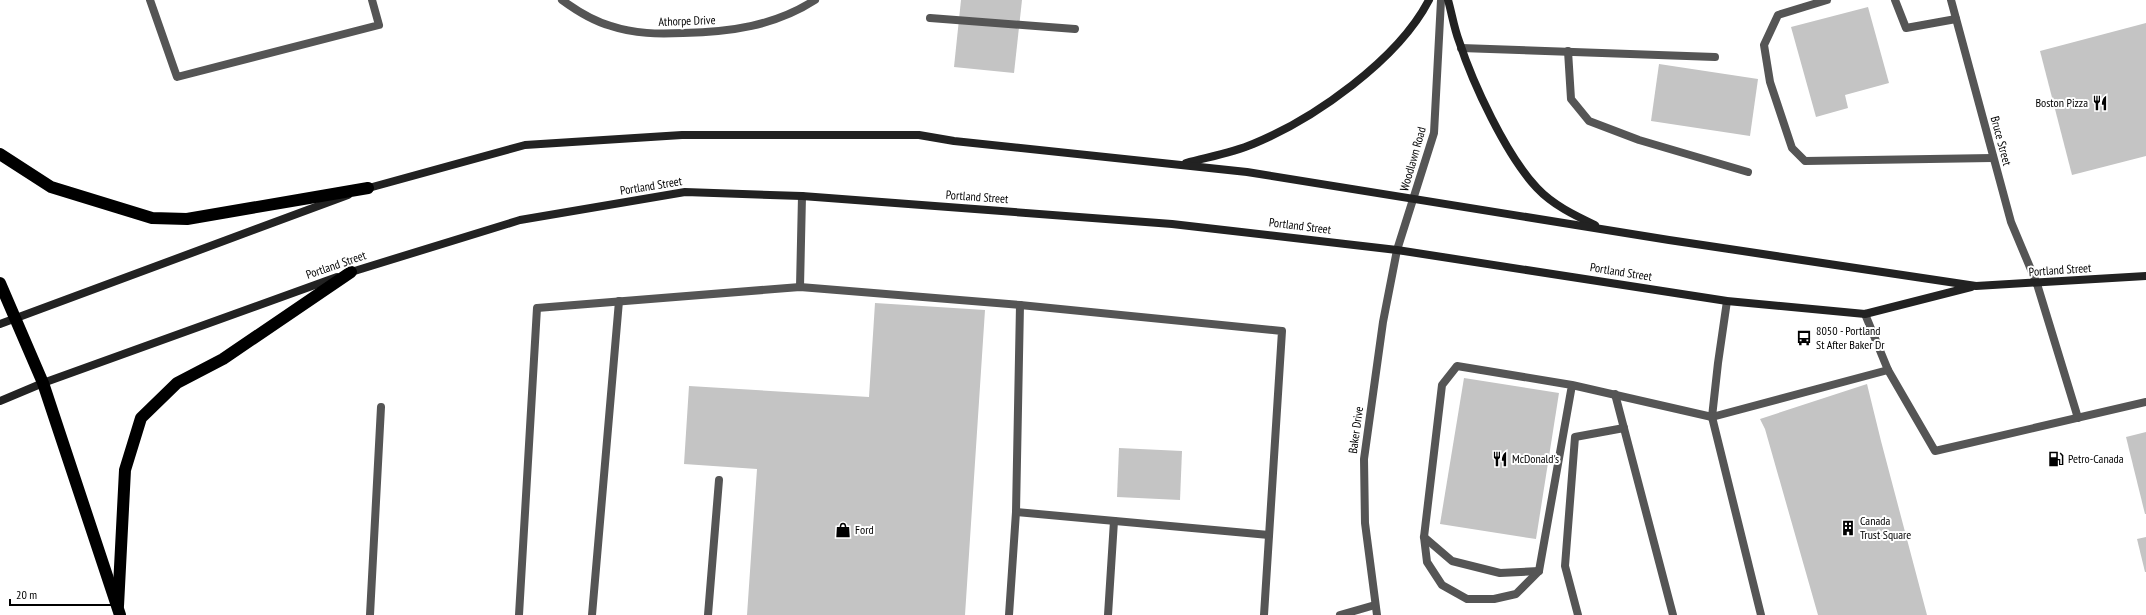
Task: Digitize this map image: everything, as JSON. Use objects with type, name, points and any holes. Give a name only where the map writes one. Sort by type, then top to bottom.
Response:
[{"type":"highway","points":[[0,154],[51,187],[152,218],[187,219],[368,188]]},
{"type":"highway","points":[[119,610],[125,470],[141,418],[177,383],[223,359],[351,272]]},
{"type":"highway","points":[[0,283],[43,383],[119,610]]},
{"type":"main road","points":[[1182,164],[1240,149],[1280,132],[1304,118],[1364,76],[1404,36],[1422,15],[1429,0]]},
{"type":"main road","points":[[1448,0],[1467,65],[1506,146],[1536,187],[1562,209],[1603,230]]},
{"type":"main road","name":"Portland Street","points":[[0,324],[368,188],[525,145],[682,135],[919,135],[954,141],[1182,164],[1247,172],[1603,230],[1976,286],[2037,284],[2146,276]]},
{"type":"main road","name":"Portland Street","points":[[0,401],[43,383],[351,272],[520,220],[685,192],[802,196],[1172,224],[1397,250],[1727,301],[1865,314],[1976,286]]},
{"type":"street","points":[[150,0],[178,77],[379,25],[372,0]]},
{"type":"street","name":"Athorpe Drive","points":[[562,0],[585,16],[611,26],[648,34],[732,31],[780,18],[800,10],[815,0]]},
{"type":"street","name":"Woodlawn Road","points":[[1397,250],[1434,134],[1436,119],[1441,0]]},
{"type":"street","points":[[1827,0],[1778,15],[1764,45],[1770,82],[1792,148],[1805,161],[1992,158]]},
{"type":"street","points":[[1894,0],[1906,28],[1956,19]]},
{"type":"street","name":"Bruce Street","points":[[1951,0],[1992,158],[2011,222],[2037,284],[2078,418]]},
{"type":"street","points":[[930,18],[1075,29]]},
{"type":"street","points":[[1461,48],[1715,57]]},
{"type":"street","points":[[1568,52],[1571,99],[1589,121],[1639,140],[1748,172]]},
{"type":"street","points":[[800,287],[802,196]]},
{"type":"street","name":"Baker Drive","points":[[1377,615],[1365,523],[1364,459],[1383,322],[1397,250]]},
{"type":"street","points":[[519,615],[537,308],[800,287],[1020,305],[1282,330],[1264,615]]},
{"type":"street","points":[[592,615],[619,301]]},
{"type":"street","points":[[1727,301],[1712,417],[1761,615]]},
{"type":"street","points":[[1009,615],[1016,512],[1020,305]]},
{"type":"street","points":[[1865,314],[1888,370],[1935,451],[2146,402]]},
{"type":"street","points":[[1572,385],[1539,571],[1516,594],[1494,600],[1467,600],[1442,585],[1428,562],[1424,537],[1442,385],[1457,366],[1572,385],[1712,417],[1888,370]]},
{"type":"street","points":[[1615,394],[1673,615]]},
{"type":"street","points":[[370,615],[381,408]]},
{"type":"street","points":[[1578,615],[1565,566],[1575,437],[1624,428]]},
{"type":"street","points":[[708,615],[719,480]]},
{"type":"street","points":[[1016,512],[1269,536]]},
{"type":"street","points":[[1108,615],[1114,521]]},
{"type":"street","points":[[1424,537],[1452,561],[1500,573],[1539,571]]},
{"type":"street","points":[[1340,615],[1375,605]]},
{"type":"building","points":[[961,0],[1022,0],[1014,73],[954,67]]},
{"type":"building","points":[[1868,7],[1889,83],[1845,95],[1848,108],[1816,117],[1791,27]]},
{"type":"building","name":"Boston Pizza","points":[[2146,23],[2146,156],[2072,175],[2040,51]]},
{"type":"building","points":[[1659,64],[1758,79],[1750,136],[1651,121]]},
{"type":"building","points":[[875,303],[985,310],[965,615],[747,615],[757,469],[684,464],[689,386],[869,397]]},
{"type":"building","name":"McDonald's","points":[[1464,378],[1559,393],[1536,539],[1440,524]]},
{"type":"building","name":"Canada Trust Square","points":[[1867,384],[1927,615],[1818,615],[1765,429],[1760,419]]},
{"type":"building","points":[[2146,432],[2146,514],[2145,514],[2126,437]]},
{"type":"building","points":[[1119,448],[1182,451],[1180,500],[1117,497]]},
{"type":"building","points":[[2146,537],[2146,572],[2145,572],[2137,539]]},
{"type":"place","name":"Boston Pizza","points":[[2100,103]]},
{"type":"place","name":"8050 - Portland St After Baker Dr","points":[[1804,338]]},
{"type":"place","name":"McDonald's","points":[[1500,459]]},
{"type":"place","name":"Petro-Canada","points":[[2056,459]]},
{"type":"place","name":"Canada Trust Square","points":[[1848,528]]},
{"type":"place","name":"Ford","points":[[843,530]]}]
